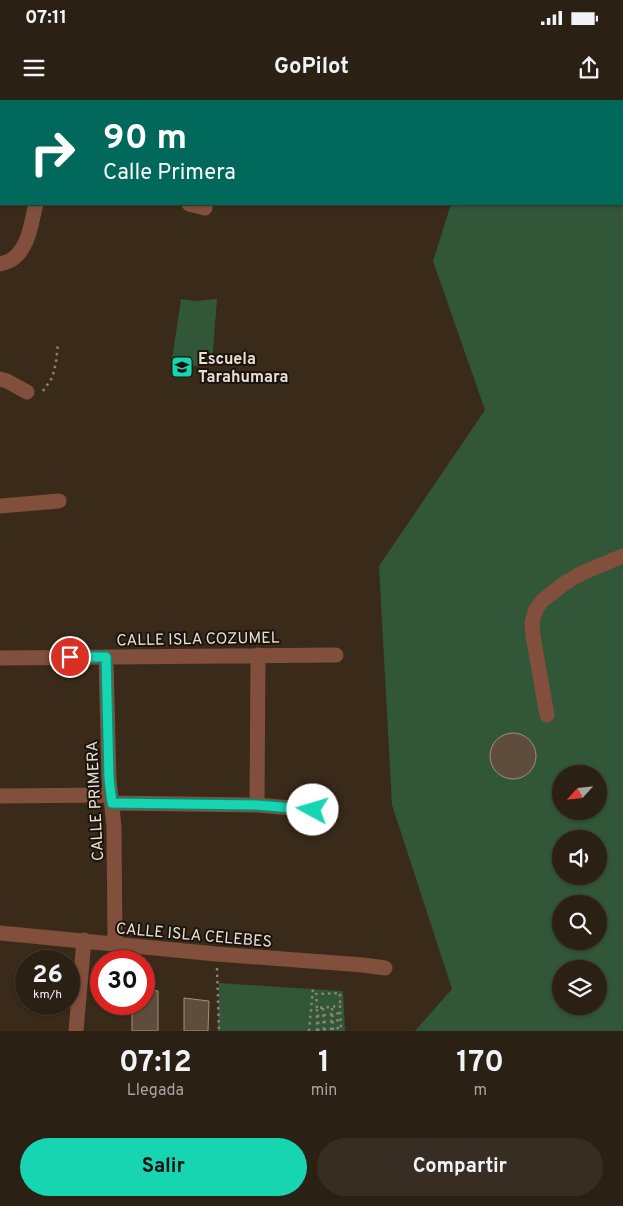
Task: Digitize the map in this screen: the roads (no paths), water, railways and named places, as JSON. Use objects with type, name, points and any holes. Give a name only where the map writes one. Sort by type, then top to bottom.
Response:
[{"type":"street","points":[[0,264],[11,261],[25,244],[36,205]]},
{"type":"street","points":[[193,205],[205,208]]},
{"type":"street","points":[[0,379],[27,392]]},
{"type":"street","points":[[0,506],[58,501]]},
{"type":"street","points":[[547,715],[532,636],[532,622],[536,609],[565,583],[623,556]]},
{"type":"street","points":[[257,805],[258,655]]},
{"type":"street","name":"CALLE ISLA COZUMEL","points":[[0,658],[336,655]]},
{"type":"street","name":"CALLE PRIMERA","points":[[106,657],[109,778],[114,827],[115,944]]},
{"type":"street","points":[[0,796],[257,805],[313,810]]},
{"type":"street","name":"CALLE ISLA CELEBES","points":[[0,933],[385,968]]},
{"type":"street","points":[[76,1031],[84,940]]},
{"type":"place","name":"Escuela Tarahumara","points":[[182,367]]}]
